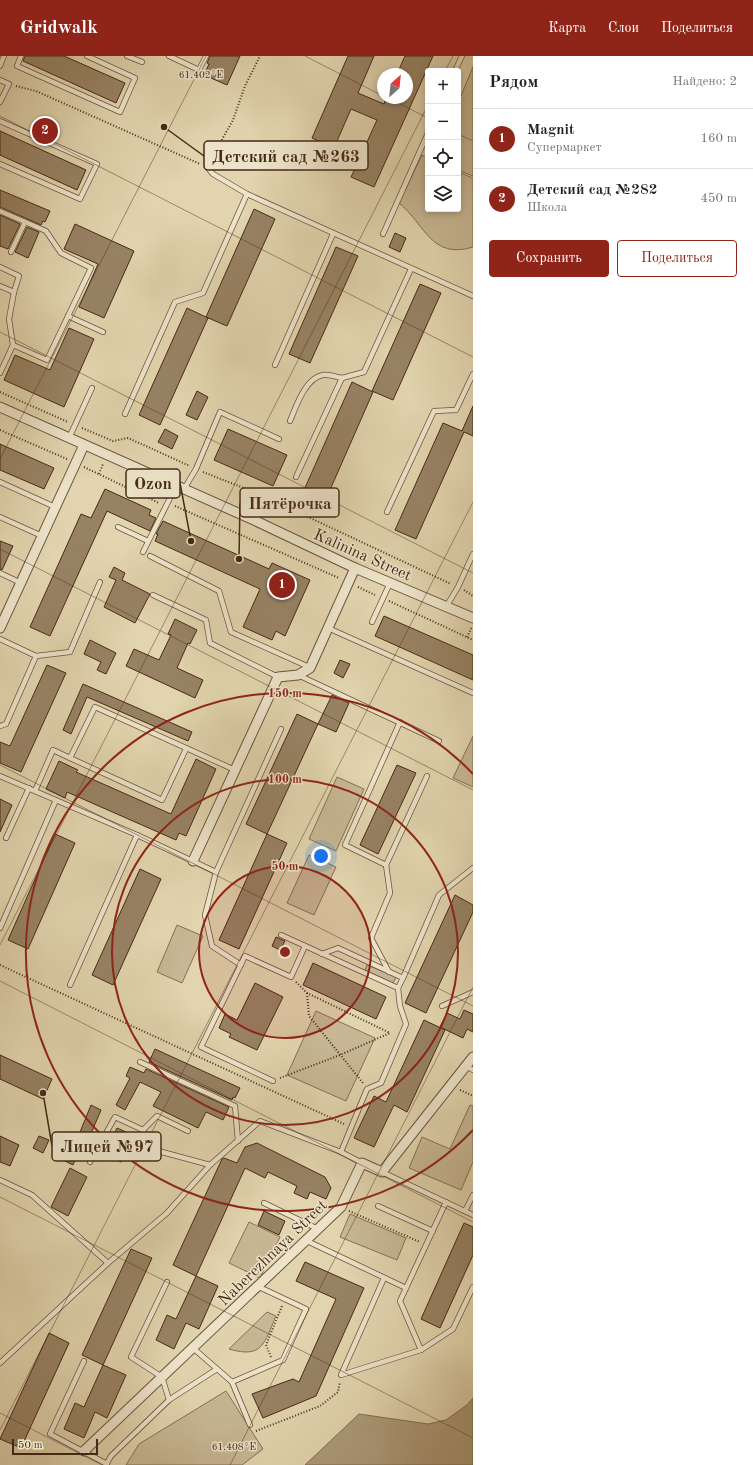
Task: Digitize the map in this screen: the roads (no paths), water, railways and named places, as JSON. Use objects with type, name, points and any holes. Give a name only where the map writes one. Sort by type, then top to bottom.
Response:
[{"type":"street","name":"Kalinina Street","points":[[0,407],[256,521],[355,568],[473,618]]},
{"type":"street","points":[[0,628],[84,445]]},
{"type":"street","points":[[193,861],[278,677],[298,675],[310,668],[355,568]]},
{"type":"street","points":[[362,1163],[382,1172],[450,1086],[469,1068],[473,1057]]},
{"type":"street","name":"Naberezhnaya Street","points":[[84,1452],[341,1207],[362,1163]]},
{"type":"lane","points":[[0,66],[4,56]]},
{"type":"lane","points":[[21,56],[17,66],[120,112],[135,78],[87,56]]},
{"type":"lane","points":[[127,56],[142,62]]},
{"type":"lane","points":[[170,56],[199,70],[206,56]]},
{"type":"lane","points":[[456,68],[462,56]]},
{"type":"lane","points":[[0,80],[9,84],[0,102]]},
{"type":"lane","points":[[0,121],[97,164],[80,199],[0,164]]},
{"type":"lane","points":[[383,234],[425,140]]},
{"type":"lane","points":[[207,167],[213,174],[247,194],[473,296]]},
{"type":"lane","points":[[125,414],[175,302],[203,294],[247,194]]},
{"type":"lane","points":[[0,211],[46,232],[61,253],[91,268],[47,360],[13,345]]},
{"type":"lane","points":[[11,252],[25,222]]},
{"type":"lane","points":[[275,365],[333,234]]},
{"type":"lane","points":[[0,267],[19,276],[14,292],[9,319],[13,345],[0,373]]},
{"type":"lane","points":[[290,421],[304,389],[310,382],[322,375],[342,378],[364,372],[411,269]]},
{"type":"lane","points":[[0,286],[14,292]]},
{"type":"lane","points":[[68,316],[104,332]]},
{"type":"lane","points":[[387,512],[434,411],[456,410],[473,374]]},
{"type":"lane","points":[[296,477],[342,378]]},
{"type":"lane","points":[[69,438],[92,388]]},
{"type":"lane","points":[[143,552],[167,502],[196,469],[220,412],[279,439]]},
{"type":"lane","points":[[0,482],[56,507]]},
{"type":"lane","points":[[256,521],[266,497]]},
{"type":"lane","points":[[0,517],[42,536]]},
{"type":"lane","points":[[118,527],[148,541]]},
{"type":"lane","points":[[446,607],[458,587],[473,554]]},
{"type":"lane","points":[[150,556],[219,591],[231,632],[310,668]]},
{"type":"lane","points":[[0,573],[21,583]]},
{"type":"lane","points":[[0,639],[36,656],[70,652],[100,582]]},
{"type":"lane","points":[[372,622],[390,583]]},
{"type":"lane","points":[[153,595],[206,620],[210,643],[278,677]]},
{"type":"lane","points":[[328,628],[473,693]]},
{"type":"lane","points":[[0,726],[6,724],[36,656]]},
{"type":"lane","points":[[298,675],[439,741]]},
{"type":"lane","points":[[70,758],[95,707],[235,770]]},
{"type":"lane","points":[[386,865],[345,845],[400,722]]},
{"type":"lane","points":[[241,965],[212,946],[205,915],[216,872],[281,729]]},
{"type":"lane","points":[[35,791],[53,750],[162,800],[186,748]]},
{"type":"lane","points":[[0,776],[137,835],[216,872]]},
{"type":"lane","points":[[389,972],[372,938],[390,892],[386,865],[427,776]]},
{"type":"lane","points":[[6,838],[29,788]]},
{"type":"lane","points":[[0,928],[56,800]]},
{"type":"lane","points":[[70,985],[137,835]]},
{"type":"lane","points":[[341,1152],[367,1089],[381,1083],[406,1024],[400,1006],[398,988],[439,895],[473,868]]},
{"type":"lane","points":[[281,935],[398,988]]},
{"type":"lane","points":[[274,1081],[201,1047],[245,956],[291,977],[305,946]]},
{"type":"lane","points":[[322,954],[338,948],[402,978]]},
{"type":"lane","points":[[442,1006],[473,992]]},
{"type":"lane","points":[[140,1062],[235,1106],[238,1141]]},
{"type":"lane","points":[[143,1130],[157,1116],[188,1131]]},
{"type":"lane","points":[[90,1162],[115,1117],[143,1130],[151,1149],[210,1165]]},
{"type":"lane","points":[[0,1364],[108,1263],[167,1213],[210,1165],[260,1121],[341,1152],[362,1163]]},
{"type":"lane","points":[[382,1172],[473,1215]]},
{"type":"lane","points":[[0,1180],[32,1196],[108,1263]]},
{"type":"lane","points":[[465,1212],[473,1195]]},
{"type":"lane","points":[[421,1350],[400,1301],[446,1202]]},
{"type":"lane","points":[[264,1203],[318,1228]]},
{"type":"lane","points":[[378,1206],[433,1231]]},
{"type":"lane","points":[[305,1240],[406,1288]]},
{"type":"lane","points":[[384,1278],[341,1375],[421,1350],[453,1329],[473,1286]]},
{"type":"lane","points":[[167,1282],[131,1357],[162,1377],[169,1400]]},
{"type":"lane","points":[[232,1382],[283,1360],[306,1309],[257,1286]]},
{"type":"lane","points":[[193,1348],[232,1382],[250,1425]]},
{"type":"lane","points":[[84,1361],[50,1434],[107,1464],[111,1456],[169,1400],[217,1369]]},
{"type":"place","name":"Детский сад №263","points":[[164,127]]},
{"type":"place","name":"Детский сад №282","points":[[45,131]]},
{"type":"place","name":"Ozon","points":[[191,541]]},
{"type":"place","name":"Пятёрочка","points":[[239,559]]},
{"type":"place","name":"Magnit","points":[[282,585]]},
{"type":"place","name":"Лицей №97","points":[[43,1093]]}]
